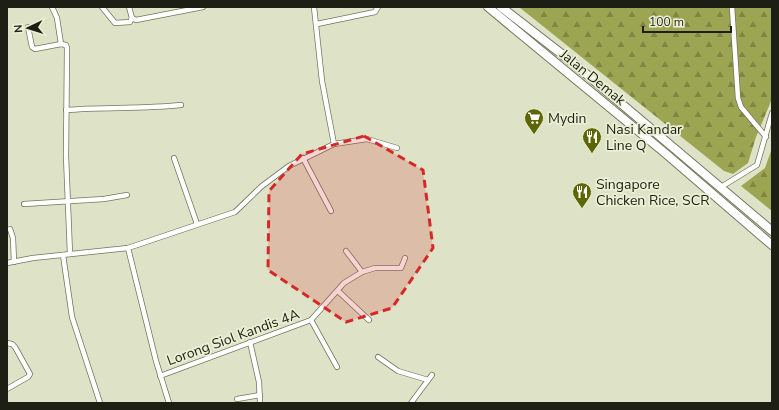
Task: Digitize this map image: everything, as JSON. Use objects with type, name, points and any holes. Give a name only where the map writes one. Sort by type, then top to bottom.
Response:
[{"type":"highway","name":"Jalan Demak","points":[[488,7],[665,153],[772,245]]},
{"type":"highway","name":"Jalan Demak","points":[[502,7],[572,62],[772,231]]},
{"type":"street","points":[[52,7],[57,18],[61,44]]},
{"type":"street","points":[[102,7],[115,23],[125,24],[130,22],[132,18]]},
{"type":"street","points":[[129,7],[132,18]]},
{"type":"street","points":[[132,18],[136,20],[204,7]]},
{"type":"street","points":[[314,7],[322,81],[334,144]]},
{"type":"street","points":[[317,24],[375,12],[378,7]]},
{"type":"street","points":[[732,7],[738,98],[741,107],[766,137]]},
{"type":"street","points":[[28,28],[32,47],[35,49],[61,44],[66,45],[67,48],[66,110],[70,254]]},
{"type":"street","points":[[66,110],[122,106],[139,109],[181,105]]},
{"type":"street","points":[[721,187],[757,165],[772,113]]},
{"type":"street","points":[[7,263],[128,248],[234,212],[262,186],[289,166],[334,144],[366,139],[397,148]]},
{"type":"street","points":[[174,158],[197,224]]},
{"type":"street","points":[[303,158],[331,211]]},
{"type":"street","points":[[24,204],[118,198],[127,195]]},
{"type":"street","points":[[10,229],[13,238],[14,262]]},
{"type":"street","points":[[128,248],[160,376],[169,403]]},
{"type":"street","points":[[346,251],[362,272]]},
{"type":"street","points":[[64,255],[72,317],[100,403]]},
{"type":"street","name":"Lorong Siol Kandis 4A","points":[[160,376],[311,320],[344,283],[362,272],[375,268],[399,269],[405,258]]},
{"type":"street","points":[[338,291],[369,320]]},
{"type":"street","points":[[311,320],[337,367]]},
{"type":"street","points":[[250,342],[259,382],[260,403]]},
{"type":"street","points":[[7,343],[12,344],[15,347],[30,374],[28,377],[7,389]]},
{"type":"street","points":[[378,358],[398,371],[428,380]]},
{"type":"street","points":[[411,403],[432,375]]},
{"type":"street","points":[[237,399],[260,395]]},
{"type":"highlighted area","points":[[364,136],[423,170],[433,248],[392,308],[346,322],[268,270],[269,191],[302,154]]},
{"type":"green space","points":[[519,7],[772,7],[772,99],[756,137],[748,163],[733,174],[724,171]]},
{"type":"green space","points":[[772,148],[772,211],[741,186],[765,168]]},
{"type":"place","name":"Mydin","points":[[534,135]]},
{"type":"place","name":"Nasi Kandar Line Q","points":[[592,154]]},
{"type":"place","name":"Singapore Chicken Rice, SCR","points":[[582,209]]}]
